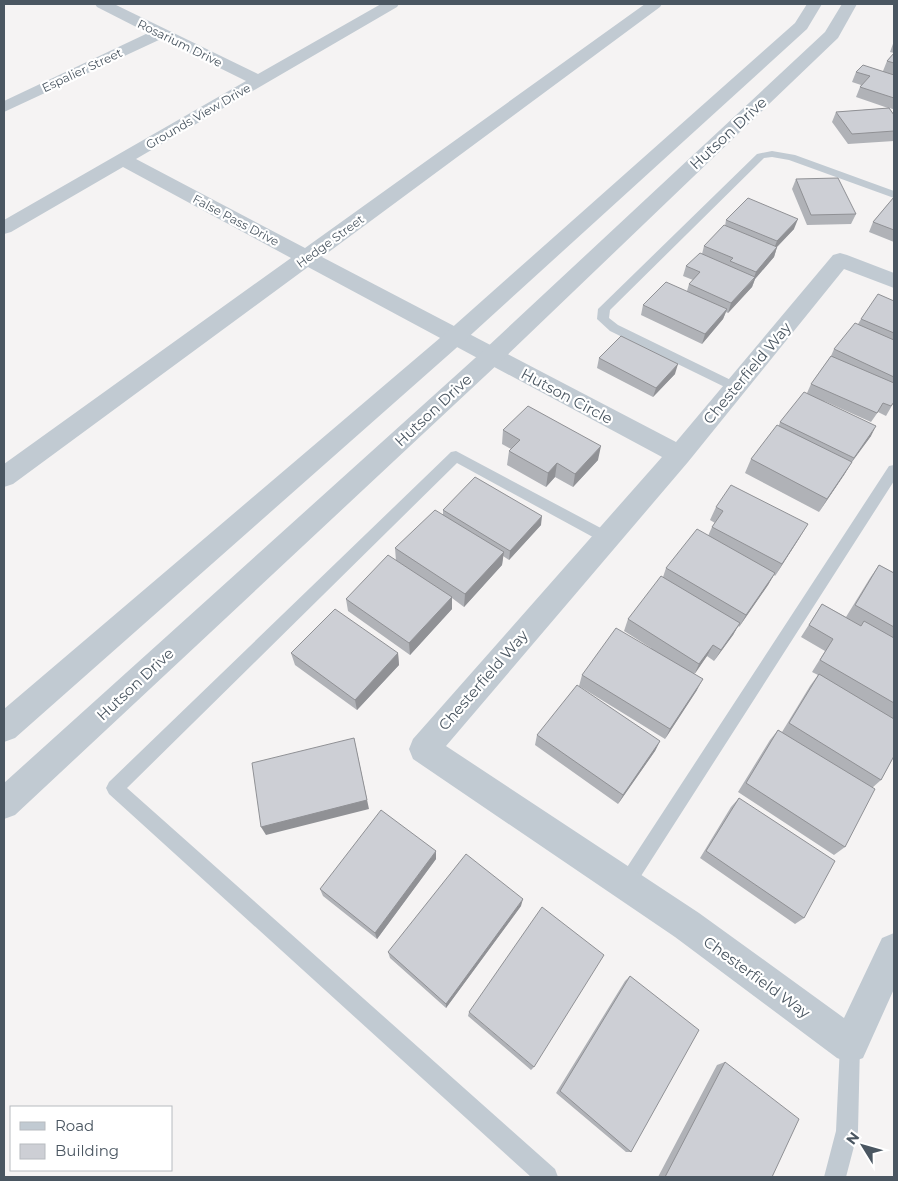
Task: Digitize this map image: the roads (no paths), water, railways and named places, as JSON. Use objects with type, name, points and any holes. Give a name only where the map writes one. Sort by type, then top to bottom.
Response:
[{"type":"street","name":"Rosarium Drive","points":[[102,4],[258,81]]},
{"type":"street","name":"Grounds View Drive","points":[[4,228],[392,4]]},
{"type":"street","name":"Hedge Street","points":[[4,477],[655,4]]},
{"type":"street","name":"Hutson Drive","points":[[4,728],[455,337],[801,26],[814,4]]},
{"type":"street","name":"Hutson Drive","points":[[4,804],[492,356],[832,35],[849,4]]},
{"type":"street","name":"Espalier Street","points":[[4,108],[161,33]]},
{"type":"street","name":"False Pass Drive","points":[[122,160],[455,337]]},
{"type":"street","name":"Chesterfield Way","points":[[850,1045],[687,926],[424,749],[679,455],[840,260],[894,281]]},
{"type":"street","name":"Hutson Circle","points":[[455,337],[679,455]]},
{"type":"street","points":[[850,1045],[894,950]]},
{"type":"lane","points":[[735,387],[614,328],[603,319],[604,309],[761,156],[772,154],[791,157],[894,195]]},
{"type":"lane","points":[[548,1177],[115,788],[456,456],[607,538]]},
{"type":"lane","points":[[626,884],[894,470]]},
{"type":"lane","points":[[835,1177],[847,1131],[850,1045]]}]
